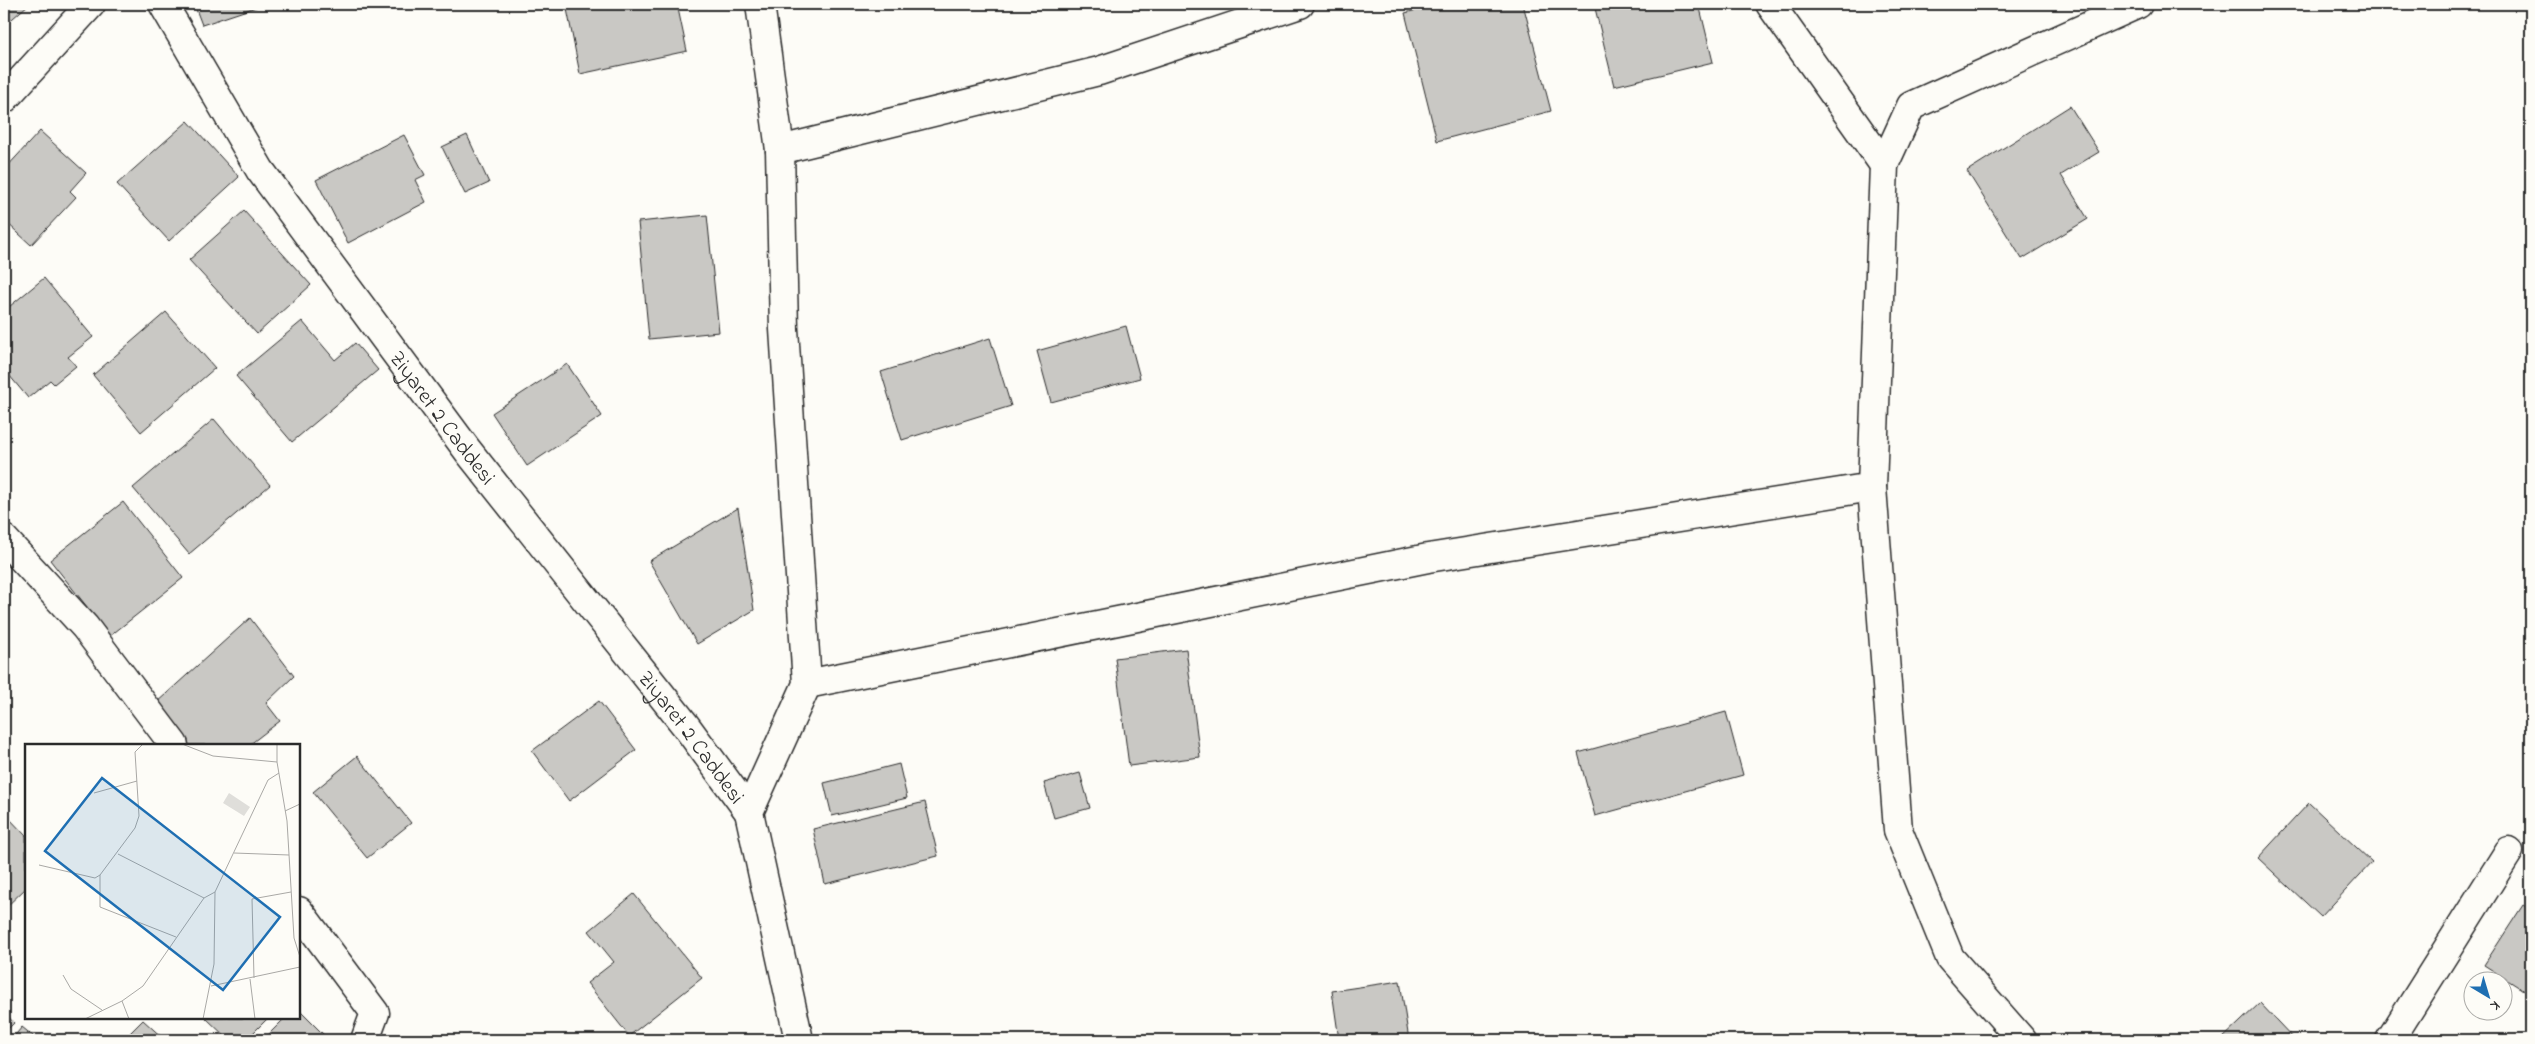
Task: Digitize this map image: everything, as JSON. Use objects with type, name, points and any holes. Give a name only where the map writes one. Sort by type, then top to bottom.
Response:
[{"type":"street","points":[[4,99],[91,4]]},
{"type":"street","name":"Ziyaret 2 Caddesi","points":[[163,4],[260,170],[468,450],[686,726],[749,812]]},
{"type":"street","points":[[760,4],[780,150],[784,329],[806,684],[749,812],[799,1040]]},
{"type":"street","points":[[780,150],[1099,70],[1300,4]]},
{"type":"street","points":[[1770,4],[1884,165]]},
{"type":"street","points":[[2022,1040],[1950,958],[1898,830],[1872,488],[1884,165],[1911,106],[2138,4]]},
{"type":"street","points":[[806,684],[1428,558],[1872,488]]},
{"type":"street","points":[[4,539],[86,627],[173,744]]},
{"type":"street","points":[[2390,1040],[2509,851]]},
{"type":"street","points":[[300,912],[375,1012],[365,1040]]},
{"type":"building","points":[[4,4],[29,4],[4,26]]},
{"type":"building","points":[[194,4],[265,4],[202,25]]},
{"type":"building","points":[[566,4],[677,4],[687,51],[580,74]]},
{"type":"building","points":[[1441,4],[1523,4],[1551,111],[1437,141],[1405,13]]},
{"type":"building","points":[[1594,4],[1699,4],[1713,62],[1614,86]]},
{"type":"building","points":[[2070,106],[2099,152],[2061,175],[2088,219],[2022,259],[1967,171]]},
{"type":"building","points":[[188,121],[239,177],[169,241],[117,184]]},
{"type":"building","points":[[40,131],[86,173],[70,191],[76,197],[31,245],[4,220],[4,170]]},
{"type":"building","points":[[404,135],[425,175],[415,180],[426,202],[348,243],[316,180]]},
{"type":"building","points":[[467,135],[489,183],[465,194],[442,147]]},
{"type":"building","points":[[244,211],[311,285],[257,334],[189,260]]},
{"type":"building","points":[[707,215],[719,332],[649,339],[638,222]]},
{"type":"building","points":[[44,278],[93,337],[68,357],[76,366],[54,384],[50,380],[28,398],[4,369],[4,311]]},
{"type":"building","points":[[166,312],[215,368],[141,432],[93,375]]},
{"type":"building","points":[[302,321],[335,360],[355,343],[378,370],[292,442],[236,376]]},
{"type":"building","points":[[1126,326],[1140,378],[1051,402],[1037,351]]},
{"type":"building","points":[[990,338],[1011,406],[902,440],[881,372]]},
{"type":"building","points":[[567,364],[602,416],[527,466],[492,413]]},
{"type":"building","points":[[214,419],[270,485],[189,554],[133,488]]},
{"type":"building","points":[[123,502],[183,578],[110,636],[50,560]]},
{"type":"building","points":[[738,508],[754,610],[697,644],[649,561]]},
{"type":"building","points":[[250,618],[294,676],[266,703],[280,721],[250,744],[188,744],[156,703]]},
{"type":"building","points":[[1186,649],[1200,757],[1129,766],[1115,658]]},
{"type":"building","points":[[599,701],[636,750],[569,801],[532,751]]},
{"type":"building","points":[[1726,712],[1743,775],[1595,816],[1578,753]]},
{"type":"building","points":[[357,756],[411,823],[367,858],[313,792]]},
{"type":"building","points":[[899,764],[907,798],[832,816],[824,783]]},
{"type":"building","points":[[1080,773],[1090,808],[1054,818],[1044,783]]},
{"type":"building","points":[[925,802],[938,856],[825,884],[813,829]]},
{"type":"building","points":[[2309,803],[2372,862],[2321,917],[2258,858]]},
{"type":"building","points":[[8,817],[25,835],[25,889],[4,909],[4,822]]},
{"type":"building","points":[[634,894],[702,978],[629,1036],[587,983],[614,962],[589,931]]},
{"type":"building","points":[[2523,905],[2531,910],[2531,995],[2512,983],[2512,972],[2495,972],[2484,965]]},
{"type":"building","points":[[1400,981],[1409,1040],[1339,1040],[1332,991]]},
{"type":"building","points":[[2260,1003],[2295,1040],[2221,1040]]},
{"type":"building","points":[[300,1011],[329,1040],[263,1040],[284,1019],[300,1019]]},
{"type":"building","points":[[4,1012],[14,1023],[4,1033]]},
{"type":"building","points":[[207,1019],[267,1019],[246,1040],[229,1040]]},
{"type":"building","points":[[143,1020],[165,1040],[123,1040]]},
{"type":"building","points":[[22,1027],[38,1040],[11,1040]]}]
